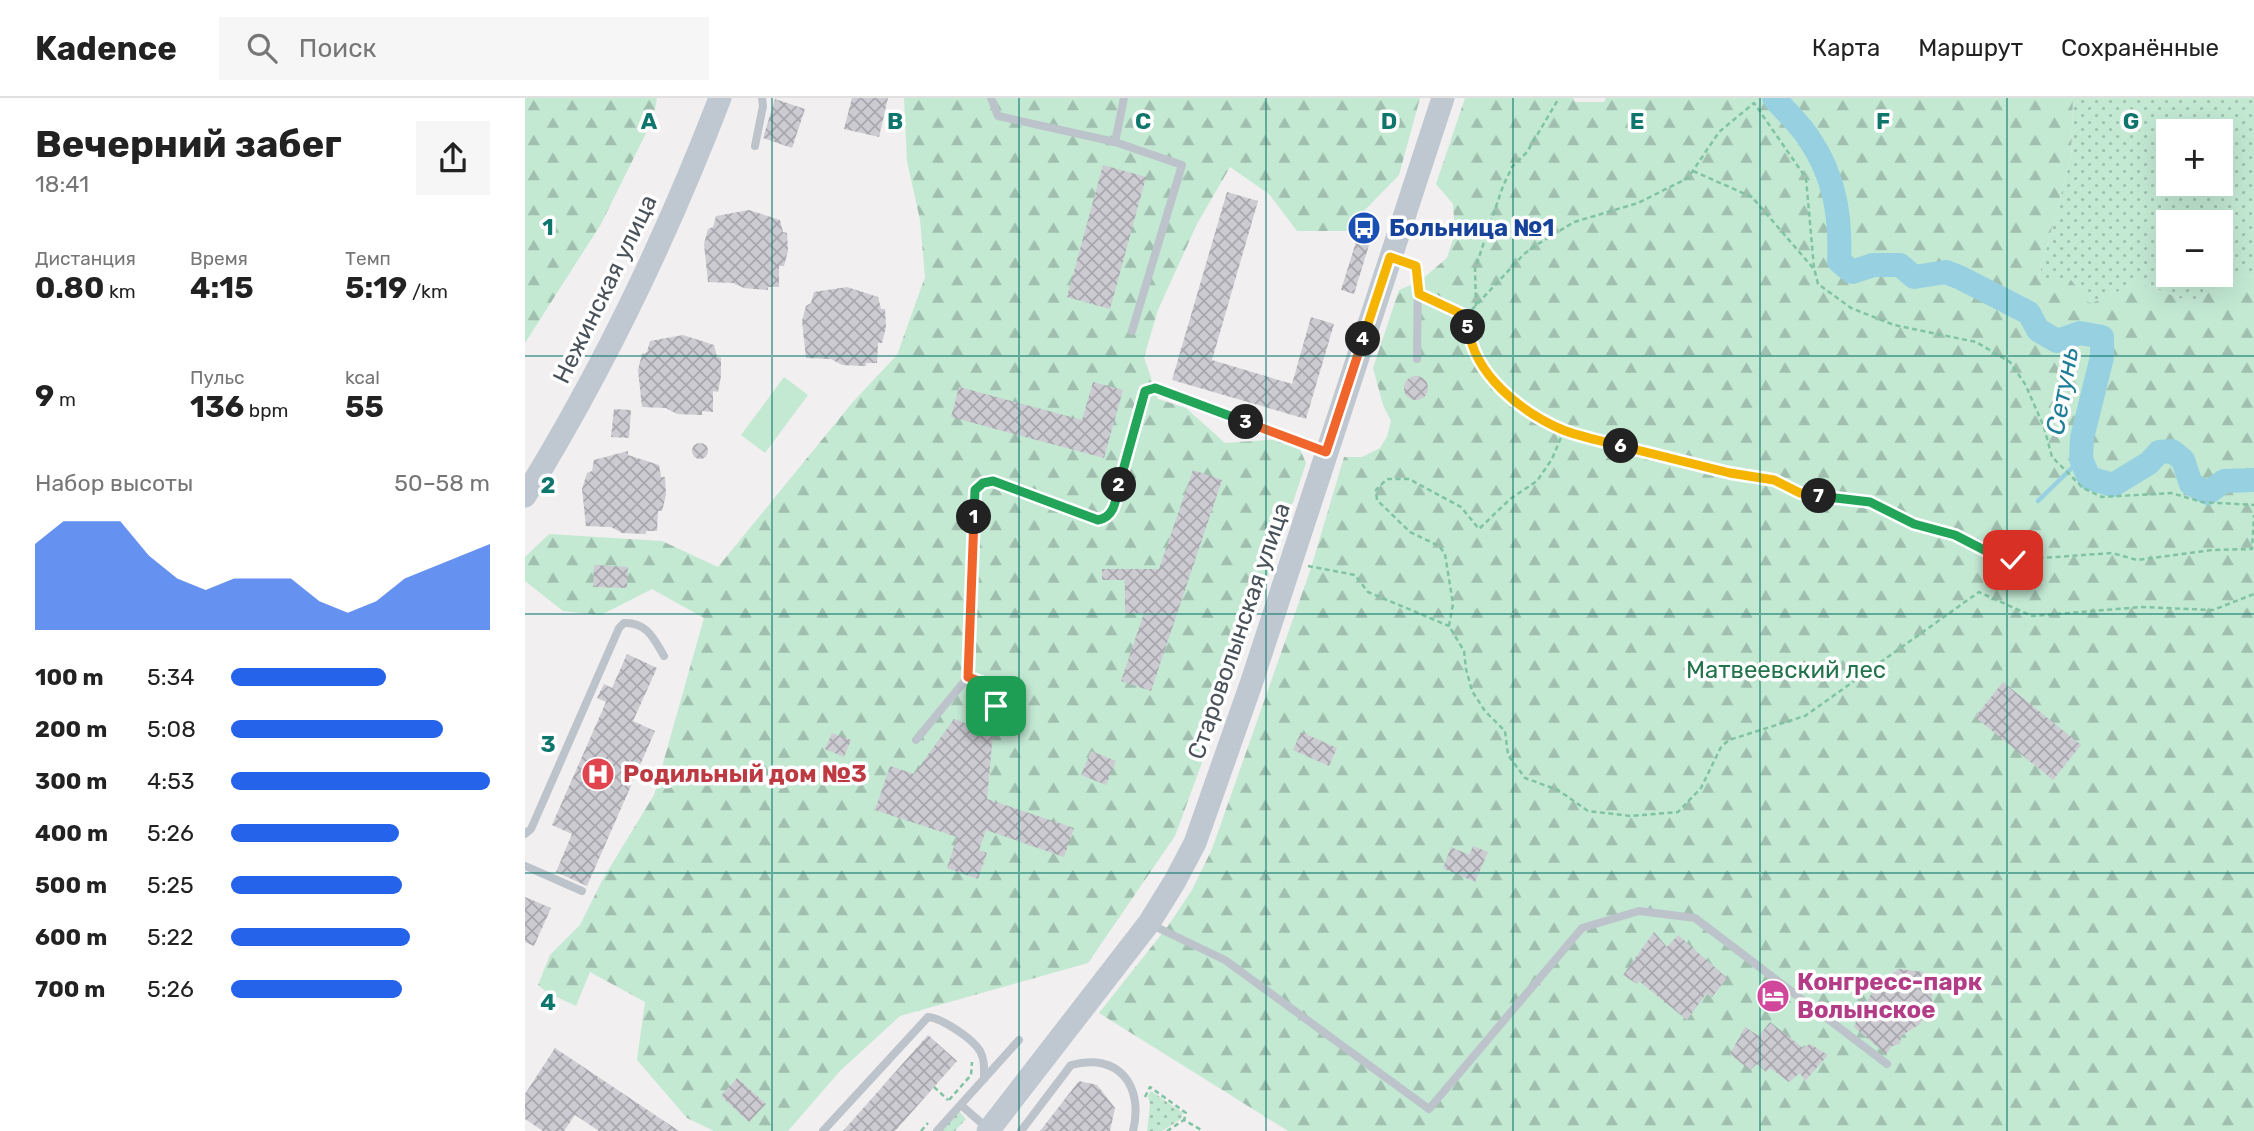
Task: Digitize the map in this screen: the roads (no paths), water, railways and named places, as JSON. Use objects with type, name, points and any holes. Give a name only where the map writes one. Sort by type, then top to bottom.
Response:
[{"type":"street","name":"Нежинская улица","points":[[525,496],[582,396],[638,288],[701,149],[720,98]]},
{"type":"street","name":"Староволынская улица","points":[[988,1130],[1149,923],[1195,843],[1251,684],[1443,98]]},
{"type":"lane","points":[[754,146],[763,106],[762,98]]},
{"type":"lane","points":[[991,98],[999,116],[1115,142],[1182,165],[1132,331]]},
{"type":"lane","points":[[1115,142],[1124,98]]},
{"type":"lane","points":[[1390,257],[1416,266],[1419,294],[1417,359]]},
{"type":"lane","points":[[916,740],[968,677],[975,490],[978,486],[993,481],[1091,519],[1107,518],[1113,510],[1145,391],[1149,388],[1326,452]]},
{"type":"lane","points":[[525,834],[531,829],[619,628],[624,623],[639,624],[646,628],[664,656]]},
{"type":"lane","points":[[968,677],[991,688],[996,694],[996,706]]},
{"type":"lane","points":[[525,866],[582,891]]},
{"type":"lane","points":[[1149,923],[1225,960],[1429,1109],[1581,928],[1639,911],[1695,918],[1887,1064]]},
{"type":"lane","points":[[823,1131],[928,1017],[937,1017],[974,1043],[981,1052],[984,1079]]},
{"type":"lane","points":[[937,1131],[1019,1040]]},
{"type":"lane","points":[[1021,1131],[1072,1065],[1097,1062],[1111,1066],[1126,1078],[1133,1089],[1136,1120],[1133,1131]]},
{"type":"lane","points":[[961,1105],[988,1130]]},
{"type":"waterway","name":"Сетунь","points":[[1774,98],[1798,124],[1819,154],[1835,198],[1839,261],[1852,272],[1873,265],[1900,265],[1914,277],[1946,272],[2029,313],[2038,330],[2057,341],[2080,333],[2102,337],[2102,357],[2082,438],[2081,459],[2089,478],[2113,485],[2149,463],[2159,452],[2172,451],[2183,460],[2191,484],[2208,493],[2224,481],[2254,480]]},
{"type":"waterway","points":[[2038,501],[2081,459]]},
{"type":"place","name":"Больница №1","points":[[1364,228]]},
{"type":"place","name":"Родильный дом №3","points":[[598,774]]},
{"type":"place","name":"Конгресс-парк Волынское","points":[[1773,996]]},
{"type":"park label","name":"Матвеевский лес","points":[[1786,670]]}]
